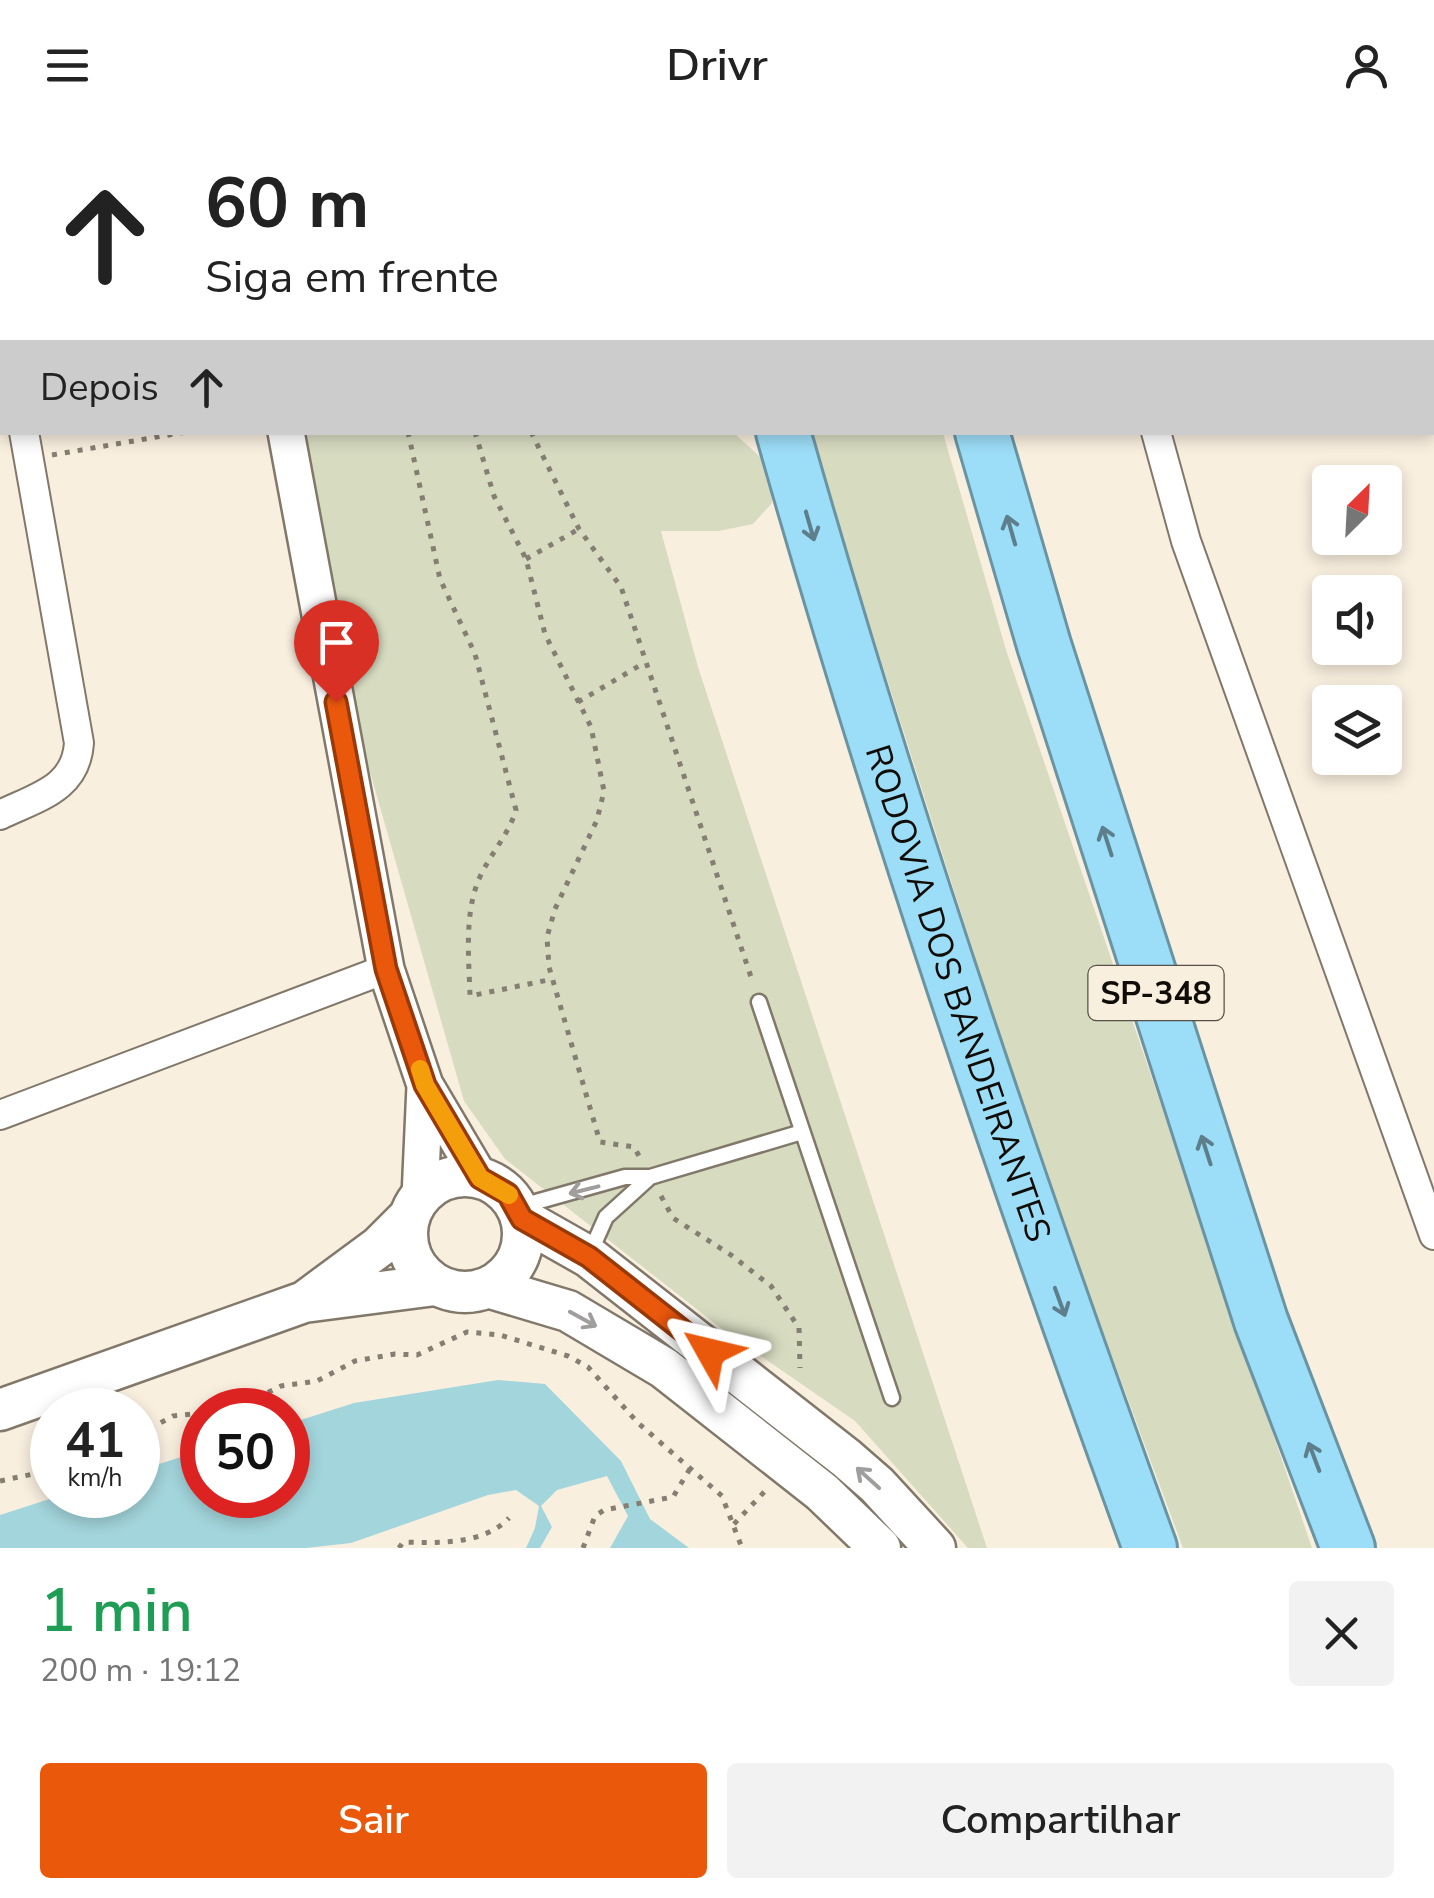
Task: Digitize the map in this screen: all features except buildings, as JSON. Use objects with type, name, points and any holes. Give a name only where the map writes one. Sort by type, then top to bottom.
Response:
[{"type":"highway","name":"RODOVIA DOS BANDEIRANTES","points":[[784,435],[824,574],[1035,1231],[1150,1548]]},
{"type":"highway","name":"SP-348","points":[[983,435],[1044,644],[1261,1321],[1348,1548]]},
{"type":"main road","points":[[304,1302],[380,1246],[432,1186],[447,1179],[480,1178],[508,1194],[520,1213],[524,1240],[519,1259],[508,1276],[491,1288],[453,1292],[435,1284],[420,1272],[410,1255],[406,1236],[414,1207]]},
{"type":"main road","points":[[520,1213],[589,1257],[846,1458],[936,1548]]},
{"type":"main road","points":[[0,1410],[304,1302],[435,1284]]},
{"type":"main road","points":[[491,1288],[568,1311],[664,1368],[822,1492],[880,1548]]},
{"type":"street","points":[[287,435],[386,969],[425,1085],[480,1178]]},
{"type":"street","points":[[1157,435],[1186,540],[1434,1234]]},
{"type":"street","points":[[0,815],[61,784],[78,762],[79,743],[27,446]]},
{"type":"street","points":[[0,1114],[386,969]]},
{"type":"street","points":[[414,1207],[425,1085]]},
{"type":"lane","points":[[759,1002],[892,1398]]},
{"type":"lane","points":[[520,1213],[625,1177],[650,1177],[802,1132]]},
{"type":"lane","points":[[589,1257],[606,1217],[650,1177]]},
{"type":"path","points":[[27,446],[152,435]]},
{"type":"path","points":[[409,435],[440,579],[476,654],[516,810],[510,830],[479,879],[472,907],[470,996],[553,979]]},
{"type":"path","points":[[476,435],[494,496],[526,559],[545,634],[592,727],[604,791],[597,820],[555,908],[547,937],[553,979],[600,1142],[634,1147],[673,1218],[770,1286],[799,1328],[800,1368]]},
{"type":"path","points":[[532,435],[579,529],[621,587],[759,1002]]},
{"type":"path","points":[[526,559],[579,529]]},
{"type":"path","points":[[578,702],[645,662]]},
{"type":"path","points":[[277,1388],[317,1381],[355,1361],[395,1354],[417,1355],[467,1332],[500,1335],[568,1356],[588,1367],[638,1423],[722,1496],[742,1548]]},
{"type":"path","points":[[583,1548],[595,1516],[604,1510],[673,1497],[691,1467]]},
{"type":"path","points":[[0,1481],[30,1475]]},
{"type":"path","points":[[734,1524],[766,1490]]},
{"type":"path","points":[[398,1548],[403,1542],[438,1540],[449,1544],[497,1531],[509,1518]]},
{"type":"green space","points":[[296,435],[736,435],[771,467],[772,503],[753,524],[719,531],[661,531],[698,667],[987,1548],[968,1548],[855,1421],[726,1332],[505,1159],[464,1101],[348,695]]},
{"type":"green space","points":[[810,435],[944,435],[1006,650],[1312,1548],[1183,1548],[1041,1165]]},
{"type":"water","points":[[498,1380],[545,1384],[621,1461],[650,1519],[689,1548],[610,1548],[628,1516],[607,1476],[557,1490],[541,1506],[552,1527],[540,1548],[526,1548],[539,1506],[516,1490],[488,1495],[351,1543],[306,1548],[0,1548],[0,1515],[30,1505],[30,1518],[160,1518],[160,1464],[180,1457],[180,1518],[310,1518],[310,1417],[354,1403]]},
{"type":"slow traffic","points":[[420,1069],[425,1085],[480,1178],[509,1195]]},
{"type":"route","points":[[336,702],[386,969],[425,1085],[480,1178],[508,1194],[522,1219],[589,1257],[710,1352]]}]
